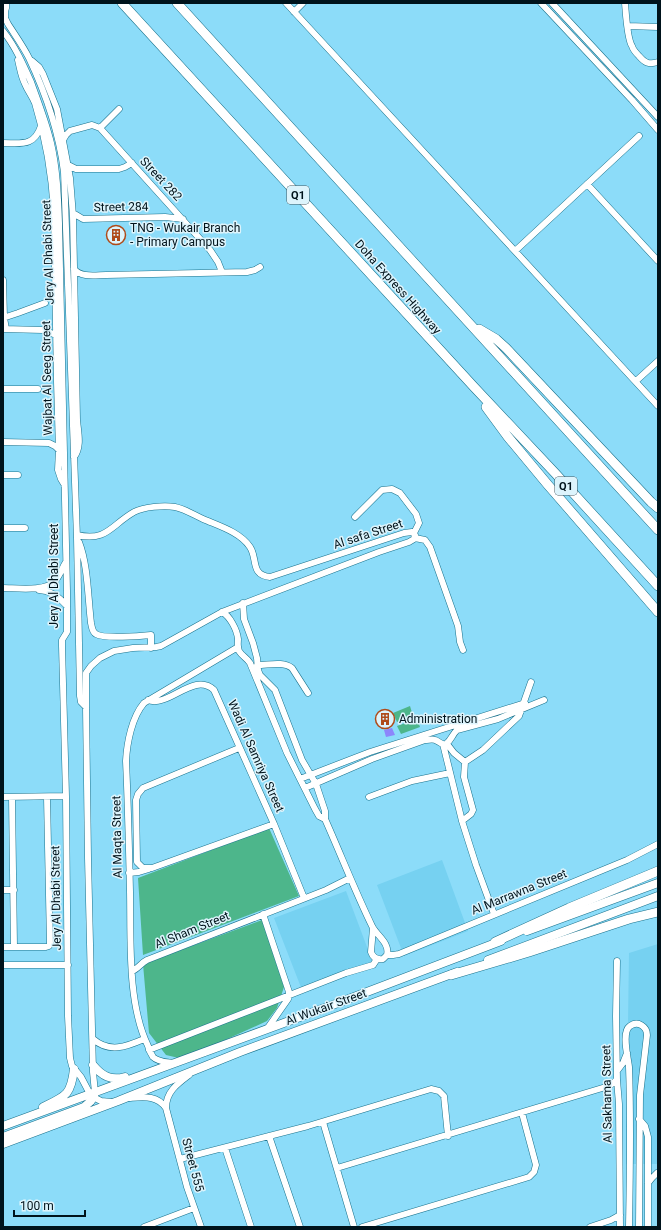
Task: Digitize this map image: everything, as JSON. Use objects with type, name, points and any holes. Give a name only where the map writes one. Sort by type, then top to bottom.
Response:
[{"type":"highway","name":"Doha Express Highway","points":[[122,3],[658,586]]},
{"type":"highway","points":[[177,3],[658,530]]},
{"type":"highway","points":[[470,323],[496,339],[506,348],[658,508]]},
{"type":"highway","points":[[474,387],[508,437],[658,612]]},
{"type":"highway","points":[[495,942],[568,908],[658,871]]},
{"type":"highway","points":[[451,974],[529,952],[629,919],[658,912]]},
{"type":"main road","name":"Al Wukair Street","points":[[3,1126],[93,1095],[143,1074],[266,1030],[495,942],[571,916],[658,883]]},
{"type":"main road","name":"Al Wukair Street","points":[[3,1144],[121,1100],[195,1069],[658,896]]},
{"type":"main road","points":[[93,1061],[101,1074],[111,1078],[118,1078],[137,1073],[143,1074]]},
{"type":"main road","points":[[30,1117],[33,1112],[60,1099],[65,1094],[71,1085],[74,1069]]},
{"type":"main road","points":[[3,1137],[84,1106],[91,1101],[93,1095]]},
{"type":"street","points":[[4,14],[6,3]]},
{"type":"street","points":[[286,3],[658,406]]},
{"type":"street","points":[[294,12],[303,3]]},
{"type":"street","points":[[541,3],[632,100],[658,130]]},
{"type":"street","points":[[552,3],[658,117]]},
{"type":"street","points":[[624,3],[630,43],[634,50],[644,62],[653,64],[658,62]]},
{"type":"street","name":"Jery Al Dhabi Street","points":[[4,14],[8,24],[21,43],[44,94],[53,120],[62,162],[66,192],[77,537],[80,696],[81,702],[86,707]]},
{"type":"street","points":[[628,26],[658,27]]},
{"type":"street","name":"Jery Al Dhabi Street","points":[[3,31],[27,72],[42,113],[52,145],[56,178],[59,223],[67,606],[67,632],[63,637],[62,643],[66,796],[67,994],[69,1050],[74,1069],[93,1095]]},
{"type":"street","name":"Wajbat Al Seeg Street","points":[[16,51],[22,77],[33,98],[47,148],[53,188],[60,450],[58,470],[61,479],[65,484]]},
{"type":"street","points":[[29,59],[39,67],[43,74],[57,109],[68,165],[73,203],[78,443],[77,452],[74,457]]},
{"type":"street","points":[[63,140],[70,131],[92,126],[100,128],[118,109]]},
{"type":"street","points":[[3,143],[30,142],[37,135],[41,126]]},
{"type":"street","points":[[60,127],[70,131]]},
{"type":"street","name":"Street 282","points":[[100,128],[168,202],[213,254],[222,272]]},
{"type":"street","points":[[515,251],[640,136]]},
{"type":"street","points":[[68,165],[76,169],[119,169],[132,164]]},
{"type":"street","points":[[50,169],[56,178]]},
{"type":"street","points":[[70,178],[76,169]]},
{"type":"street","points":[[587,184],[658,261]]},
{"type":"street","points":[[66,192],[73,203]]},
{"type":"street","name":"Street 284","points":[[161,217],[166,210],[168,202]]},
{"type":"street","name":"Street 284","points":[[73,213],[83,219],[161,217],[183,219]]},
{"type":"street","name":"Street 284","points":[[74,227],[83,219]]},
{"type":"street","points":[[74,270],[83,275],[249,272],[260,267]]},
{"type":"street","points":[[55,278],[60,270]]},
{"type":"street","points":[[69,301],[75,285],[83,275]]},
{"type":"street","points":[[3,280],[4,329],[43,330],[51,328],[56,322]]},
{"type":"street","points":[[3,318],[18,314],[45,303]]},
{"type":"street","points":[[43,330],[56,334]]},
{"type":"street","points":[[636,381],[658,361]]},
{"type":"street","points":[[57,382],[63,391]]},
{"type":"street","points":[[3,389],[38,389]]},
{"type":"street","points":[[49,443],[59,436]]},
{"type":"street","points":[[3,442],[49,443],[60,450]]},
{"type":"street","points":[[3,475],[18,475]]},
{"type":"street","points":[[355,517],[382,490],[392,489],[400,493],[416,514],[419,523],[414,535],[425,540],[430,547],[458,626],[460,642],[463,650]]},
{"type":"street","name":"Al safa Street","points":[[77,537],[92,538],[100,535],[116,527],[134,512],[164,506],[176,507],[186,510],[236,535],[250,547],[257,571],[270,577],[404,533],[410,532],[414,535],[409,542],[222,612],[165,644],[151,648],[133,648],[114,651],[100,658],[86,673]]},
{"type":"street","points":[[3,528],[25,528]]},
{"type":"street","points":[[77,537],[82,550],[93,631],[97,635],[106,637],[151,635],[151,648]]},
{"type":"street","points":[[43,589],[56,580],[66,561]]},
{"type":"street","points":[[3,588],[43,589],[54,595],[67,606]]},
{"type":"street","points":[[243,603],[245,624],[253,643],[260,675],[275,690],[302,760],[316,784],[325,811],[325,819],[373,928],[387,946],[387,955]]},
{"type":"street","points":[[222,612],[228,616],[234,628],[238,638],[240,653],[250,663],[287,753],[319,816],[325,819]]},
{"type":"street","name":"Al Maqta Street","points":[[175,1063],[156,1060],[153,1057],[144,1039],[136,1004],[132,972],[129,873],[128,743],[136,716],[141,707],[148,700],[238,646]]},
{"type":"street","points":[[258,665],[285,664],[289,666],[292,668],[308,693]]},
{"type":"street","name":"Jery Al Dhabi Street","points":[[86,673],[93,1095]]},
{"type":"street","points":[[465,762],[491,743],[519,716],[525,703],[531,682]]},
{"type":"street","name":"Wadi Al Samriya Street","points":[[148,700],[153,702],[161,701],[177,692],[198,685],[212,687],[216,692],[274,824],[304,898]]},
{"type":"street","points":[[494,914],[462,821],[450,774],[445,744],[457,730],[498,719],[544,700]]},
{"type":"street","points":[[300,779],[370,752],[525,703]]},
{"type":"street","points":[[305,788],[425,740],[434,740],[445,744],[465,762]]},
{"type":"street","points":[[150,869],[138,864],[137,860],[136,806],[137,797],[142,788],[240,748]]},
{"type":"street","points":[[462,821],[471,814],[473,810],[464,777],[465,762]]},
{"type":"street","points":[[369,797],[412,781],[450,774]]},
{"type":"street","points":[[3,947],[46,947],[50,944],[47,796]]},
{"type":"street","points":[[3,797],[66,796]]},
{"type":"street","points":[[12,797],[14,947]]},
{"type":"street","points":[[129,873],[150,869],[274,824]]},
{"type":"street","name":"Al Marrawna Street","points":[[149,1050],[346,973],[373,964],[377,959],[382,959],[387,955],[399,954],[627,860],[658,844]]},
{"type":"street","name":"Al Sham Street","points":[[132,972],[138,969],[142,963],[147,960],[326,890],[350,878]]},
{"type":"street","points":[[3,890],[14,890]]},
{"type":"street","points":[[263,914],[288,986],[289,996],[279,1013],[266,1030]]},
{"type":"street","points":[[373,928],[371,952],[377,959]]},
{"type":"street","name":"Al Sakhama Street","points":[[617,962],[619,1227]]},
{"type":"street","points":[[3,965],[68,965]]},
{"type":"street","points":[[629,1227],[629,1066],[626,1039],[627,1029],[633,1024],[641,1025],[647,1031],[641,1083],[639,1119],[639,1227]]},
{"type":"street","points":[[92,1039],[105,1047],[121,1047],[144,1039]]},
{"type":"street","points":[[93,1061],[97,1052],[105,1047]]},
{"type":"street","points":[[617,1071],[623,1063],[627,1052]]},
{"type":"street","points":[[166,1108],[167,1097],[170,1091],[195,1069]]},
{"type":"street","points":[[337,1168],[448,1136],[609,1086],[617,1080]]},
{"type":"street","points":[[609,1086],[618,1090]]},
{"type":"street","points":[[180,1159],[323,1122],[431,1089],[435,1089],[444,1096],[448,1136]]},
{"type":"street","points":[[93,1095],[101,1101],[107,1102],[151,1098],[161,1102],[166,1108]]},
{"type":"street","name":"Street 555","points":[[166,1108],[194,1208],[201,1227]]},
{"type":"street","points":[[362,1227],[529,1177],[534,1172],[536,1165],[522,1113]]},
{"type":"street","points":[[639,1119],[645,1126],[648,1134],[648,1227]]},
{"type":"street","points":[[323,1122],[354,1227]]},
{"type":"street","points":[[269,1136],[300,1227]]},
{"type":"street","points":[[225,1148],[251,1227]]},
{"type":"street","points":[[619,1158],[630,1179]]},
{"type":"street","points":[[648,1165],[652,1170],[658,1173],[648,1183]]},
{"type":"street","points":[[144,1227],[194,1208]]},
{"type":"street","points":[[590,1227],[608,1222],[620,1215]]},
{"type":"street","points":[[608,1222],[619,1227]]},
{"type":"shaded area","points":[[392,728],[395,735],[386,737],[384,730]]},
{"type":"shaded area","points":[[442,860],[468,931],[404,956],[377,885]]},
{"type":"shaded area","points":[[346,891],[373,963],[302,990],[274,918]]},
{"type":"shaded area","points":[[658,944],[658,1164],[626,1164],[629,953]]},
{"type":"green space","points":[[410,706],[413,716],[397,722],[393,713]]},
{"type":"green space","points":[[417,719],[420,727],[401,734],[397,726]]},
{"type":"green space","points":[[269,828],[299,896],[143,955],[138,878]]},
{"type":"green space","points":[[262,920],[284,987],[277,1008],[267,1021],[183,1059],[166,1055],[149,1033],[143,964]]},
{"type":"place","name":"TNG - Wukair Branch - Primary Campus","points":[[116,235]]},
{"type":"place","name":"Administration","points":[[385,719]]}]
